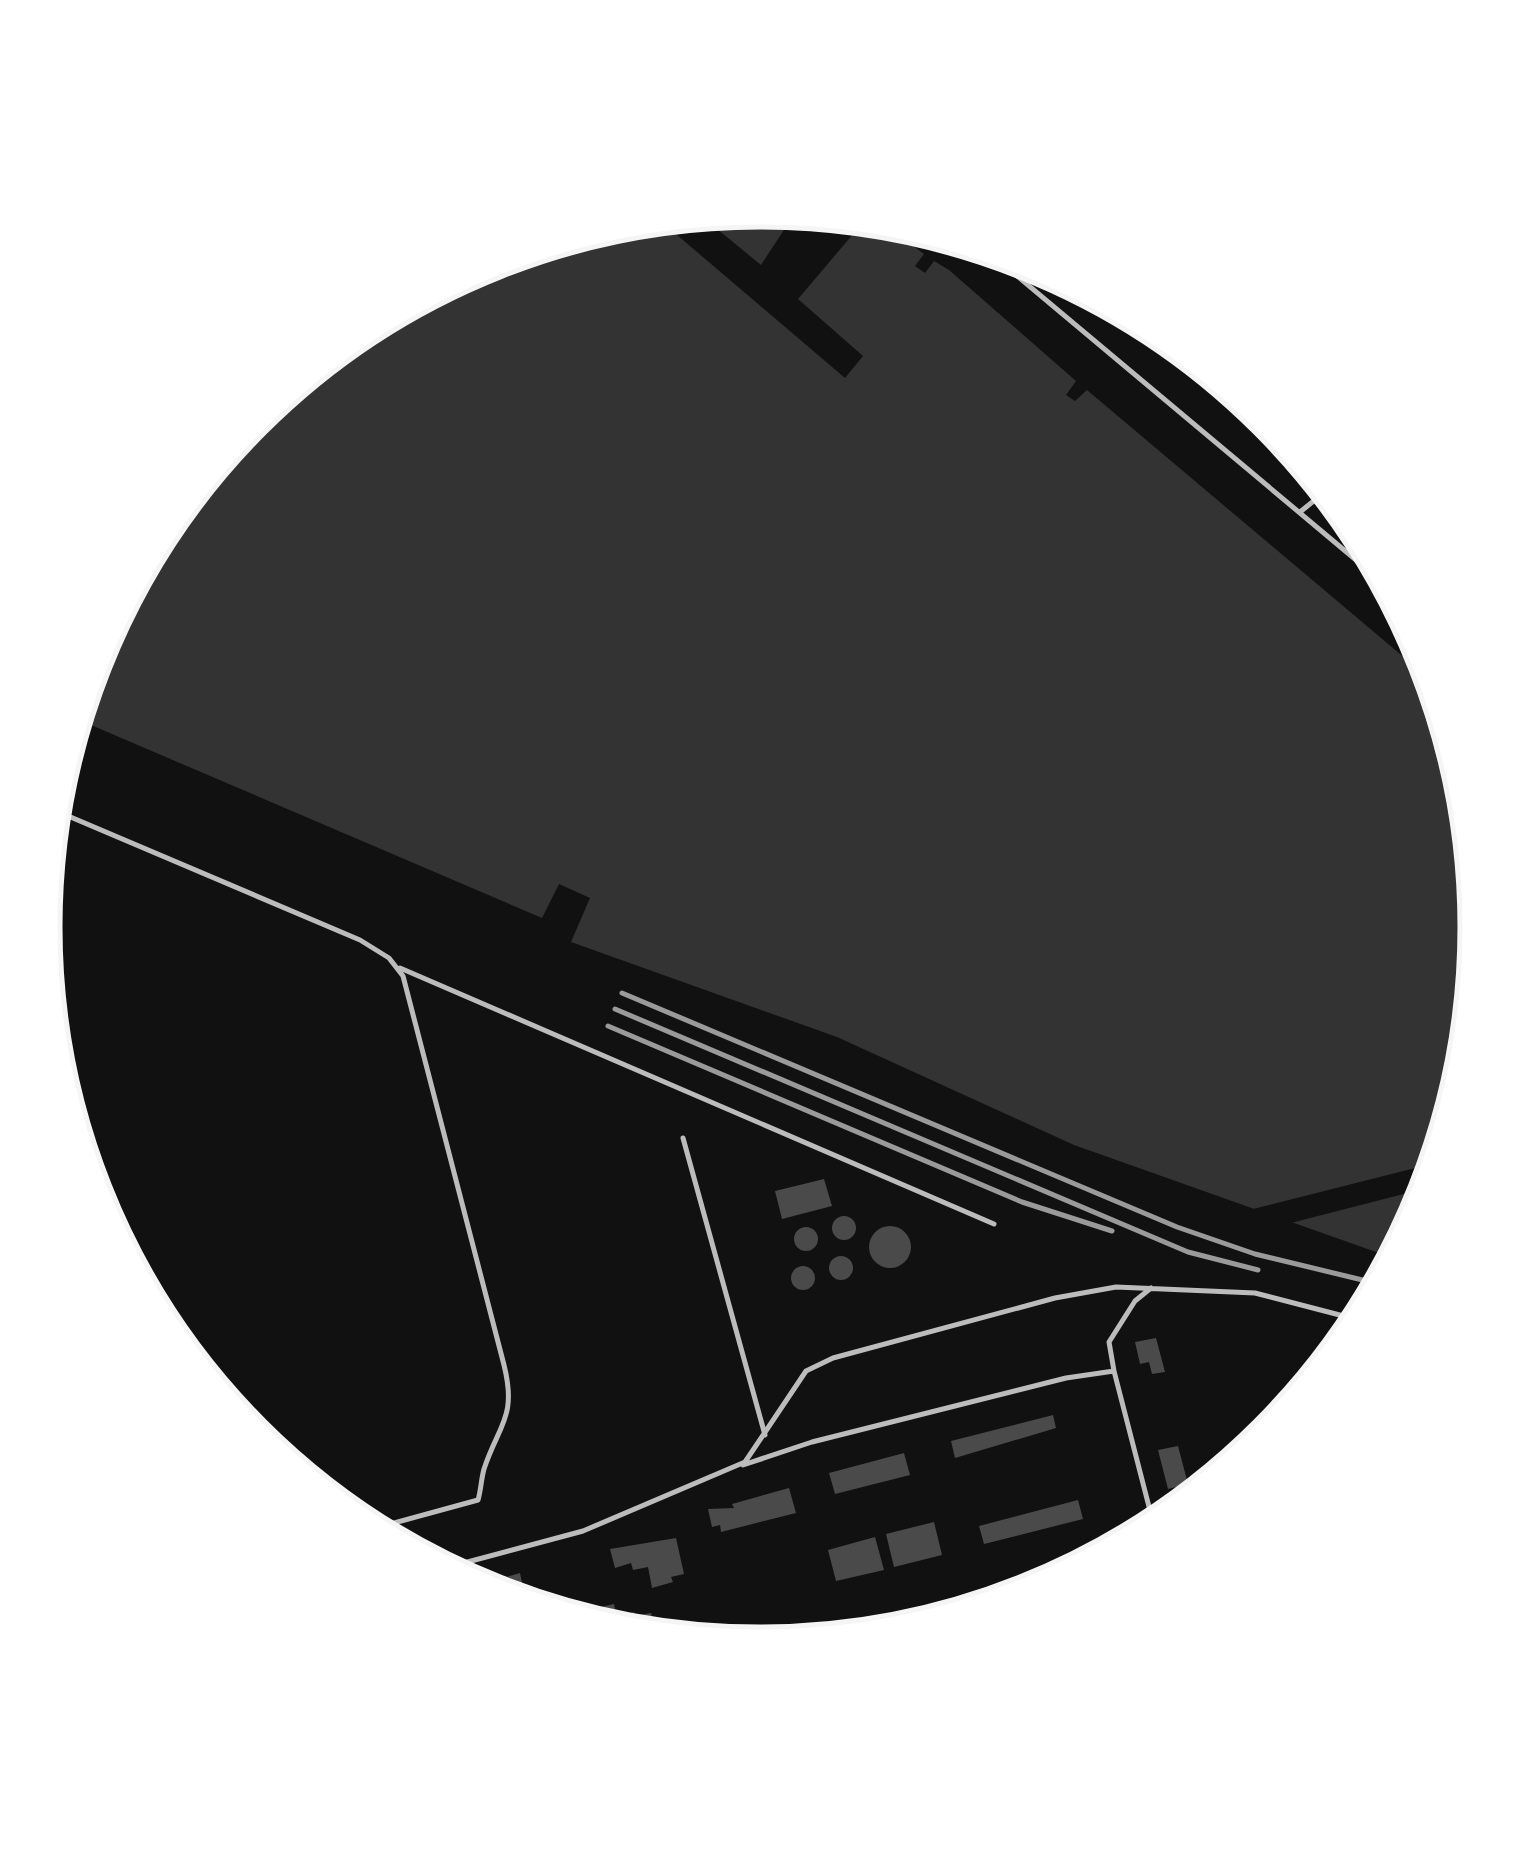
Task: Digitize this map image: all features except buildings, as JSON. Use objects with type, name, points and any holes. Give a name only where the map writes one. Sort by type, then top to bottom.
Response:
[{"type":"lane","points":[[1017,276],[1355,558]]},
{"type":"lane","points":[[1300,512],[1314,500]]},
{"type":"lane","points":[[69,816],[360,940],[398,967],[994,1224]]},
{"type":"lane","points":[[394,1523],[478,1500],[485,1465],[508,1418],[510,1394],[398,967]]},
{"type":"lane","points":[[683,1138],[765,1436]]},
{"type":"lane","points":[[1150,1509],[1109,1342],[1135,1301],[1153,1287]]},
{"type":"lane","points":[[731,1469],[755,1452],[798,1382],[821,1362],[1088,1290],[1153,1287],[1255,1293],[1342,1316]]},
{"type":"lane","points":[[466,1562],[583,1531],[731,1469],[830,1438],[1066,1378],[1114,1371]]},
{"type":"shaded area","points":[[716,228],[785,228],[761,265]]},
{"type":"shaded area","points":[[674,232],[845,378],[863,356],[798,299],[854,233],[910,243],[924,254],[915,266],[925,273],[934,261],[949,270],[1076,381],[1066,395],[1075,401],[1087,390],[1407,660],[1447,790],[1459,881],[1459,973],[1447,1064],[1436,1108],[1407,1195],[1379,1253],[1074,1145],[837,1037],[571,942],[590,898],[559,884],[542,918],[90,725],[132,617],[178,538],[234,465],[265,432],[298,401],[371,345],[450,299],[535,264],[623,240]]},
{"type":"pier","points":[[1417,1167],[1408,1193],[1283,1225],[1245,1211]]},
{"type":"railway","points":[[622,993],[1177,1227],[1255,1254],[1364,1280]]},
{"type":"railway","points":[[615,1009],[1188,1252],[1258,1270]]},
{"type":"railway","points":[[608,1026],[1022,1202],[1112,1231]]}]
